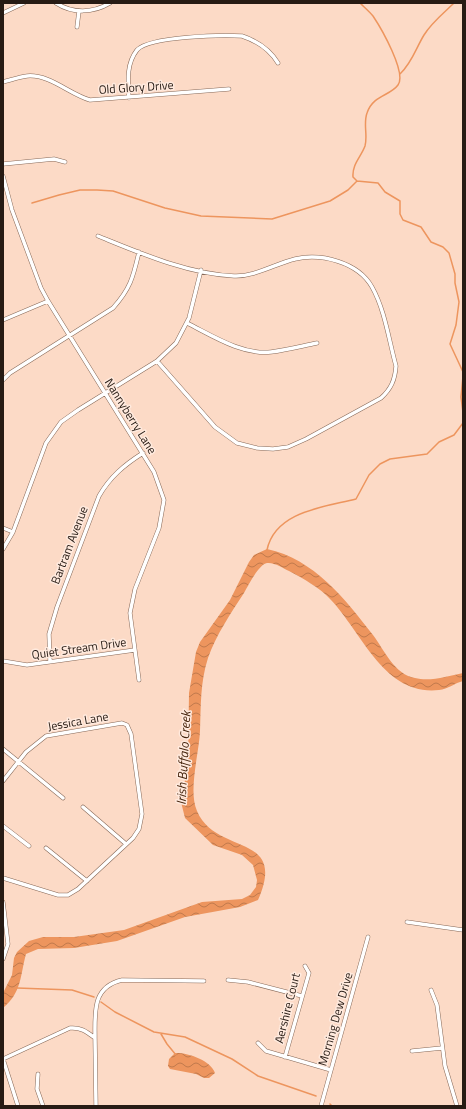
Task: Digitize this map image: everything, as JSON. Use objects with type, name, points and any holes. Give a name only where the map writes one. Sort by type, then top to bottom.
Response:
[{"type":"street","points":[[3,13],[24,3]]},
{"type":"street","points":[[56,3],[79,11],[92,11],[110,3]]},
{"type":"street","points":[[77,27],[79,11]]},
{"type":"street","points":[[129,98],[129,67],[133,57],[138,49],[156,41],[242,36],[252,39],[262,46],[278,63]]},
{"type":"street","name":"Old Glory Drive","points":[[3,82],[27,76],[35,76],[44,78],[73,94],[90,100],[229,89]]},
{"type":"street","points":[[3,164],[54,159],[65,162]]},
{"type":"street","name":"Nannyberry Lane","points":[[3,176],[12,210],[33,267],[48,301],[143,453],[154,472],[164,500],[159,528],[135,589],[130,613],[139,680]]},
{"type":"street","points":[[98,236],[175,265],[236,276],[251,274],[306,256],[331,259],[346,264],[360,274],[372,286],[379,302],[396,366],[393,385],[381,398],[306,439],[288,446],[273,449],[257,448],[237,442],[215,427],[157,361]]},
{"type":"street","points":[[3,380],[10,373],[112,308],[126,294],[134,277],[139,252]]},
{"type":"street","points":[[3,549],[13,532],[46,443],[61,422],[105,392],[157,361],[176,343],[187,323],[201,270]]},
{"type":"street","points":[[3,320],[48,301]]},
{"type":"street","points":[[187,323],[228,343],[258,352],[271,352],[317,343]]},
{"type":"street","name":"Bartram Avenue","points":[[50,662],[49,634],[57,607],[99,496],[107,482],[123,466],[143,453]]},
{"type":"street","points":[[3,528],[13,532]]},
{"type":"street","name":"Quiet Stream Drive","points":[[3,661],[27,665],[135,650]]},
{"type":"street","name":"Jessica Lane","points":[[3,781],[40,739],[46,736],[122,723],[127,725],[131,734],[142,814],[139,829],[126,844]]},
{"type":"street","points":[[3,749],[63,798]]},
{"type":"street","points":[[3,878],[58,895],[73,893],[87,881],[126,844],[83,807]]},
{"type":"street","points":[[3,826],[29,846]]},
{"type":"street","points":[[46,848],[87,881]]},
{"type":"street","points":[[3,902],[8,944],[3,960]]},
{"type":"street","points":[[407,922],[463,930]]},
{"type":"street","name":"Morning Dew Drive","points":[[321,1106],[368,937]]},
{"type":"street","name":"Aershire Court","points":[[285,1056],[308,973],[305,966]]},
{"type":"street","points":[[96,1106],[95,1038],[97,1001],[102,990],[112,982],[122,980],[204,981]]},
{"type":"street","points":[[228,980],[248,982],[302,996]]},
{"type":"street","points":[[431,990],[439,1014],[445,1066],[457,1106]]},
{"type":"street","points":[[18,1106],[3,1059],[70,1028],[77,1027],[95,1038]]},
{"type":"street","points":[[258,1043],[266,1050],[331,1070]]},
{"type":"street","points":[[412,1051],[442,1048]]},
{"type":"street","points":[[38,1074],[38,1089],[43,1106]]},
{"type":"water","points":[[267,549],[284,554],[299,562],[314,571],[327,582],[351,608],[401,672],[408,676],[421,679],[439,678],[463,673],[463,681],[439,690],[420,689],[403,683],[389,673],[376,660],[343,614],[321,591],[306,580],[273,563],[264,564],[254,576],[224,624],[215,641],[205,667],[202,685],[200,731],[194,783],[197,811],[206,825],[219,834],[257,854],[264,864],[265,878],[258,900],[240,907],[185,917],[117,941],[74,948],[38,949],[26,954],[17,990],[14,996],[3,1008],[3,993],[12,975],[14,958],[17,952],[29,941],[43,937],[74,937],[124,930],[202,902],[242,899],[250,895],[256,887],[257,880],[253,865],[242,855],[213,845],[185,818],[181,802],[188,763],[189,693],[196,652],[200,642],[230,600],[249,562],[254,555]]},
{"type":"water","points":[[175,1053],[191,1055],[198,1058],[209,1064],[215,1073],[209,1078],[204,1078],[196,1074],[170,1069],[168,1066],[169,1059]]},
{"type":"waterway","points":[[360,3],[373,16],[382,30],[392,50],[400,79],[395,89],[377,99],[367,113],[365,125],[365,146],[355,164],[353,177],[357,181],[378,183],[385,192],[400,201],[400,214],[403,220],[421,227],[431,242],[443,247],[449,253],[455,274],[455,283],[459,302],[456,325],[450,344],[463,372]]},
{"type":"waterway","points":[[400,74],[411,60],[427,30],[454,3]]},
{"type":"waterway","points":[[32,203],[80,190],[113,191],[165,208],[201,216],[272,219],[330,201],[348,190],[357,181]]},
{"type":"waterway","points":[[463,376],[461,397],[463,413]]},
{"type":"waterway","points":[[267,550],[272,537],[280,527],[291,519],[316,508],[356,499],[369,475],[380,464],[390,459],[427,454],[439,442],[454,435],[463,423]]},
{"type":"waterway","points":[[17,988],[72,990],[94,997]]},
{"type":"waterway","points":[[101,1002],[115,1012],[154,1032],[185,1037],[232,1059],[258,1076],[316,1096]]},
{"type":"waterway","points":[[161,1034],[176,1055]]},
{"type":"water label","name":"Irish Buffalo Creek","points":[[183,758]]}]
